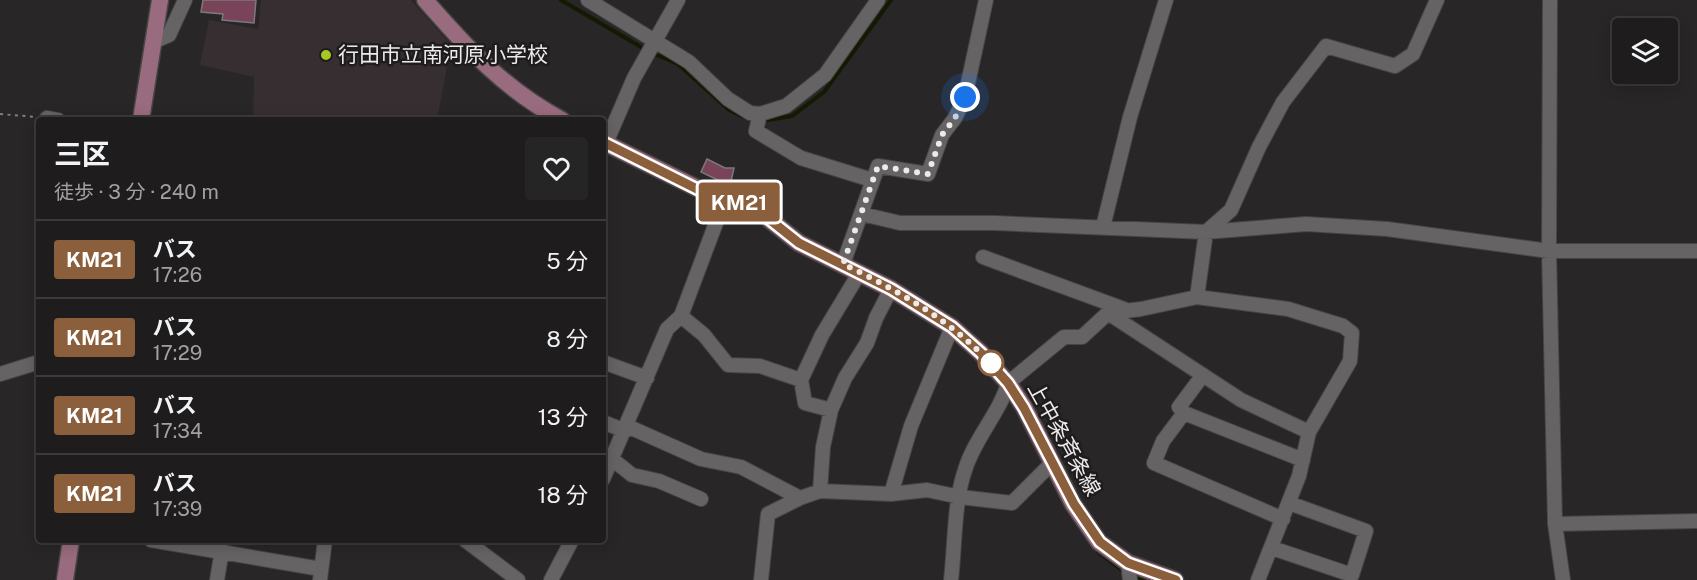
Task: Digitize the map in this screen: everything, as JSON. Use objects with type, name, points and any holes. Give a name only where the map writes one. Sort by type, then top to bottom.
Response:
[{"type":"main road","points":[[141,117],[160,0]]},
{"type":"main road","points":[[425,0],[477,59],[500,81],[521,97],[557,117]]},
{"type":"main road","name":"上中条斉条線","points":[[606,143],[707,194],[750,204],[799,243],[891,289],[952,327],[981,353],[1008,383],[1033,424],[1051,464],[1093,533],[1129,572],[1175,580]]},
{"type":"main road","points":[[64,580],[70,543]]},
{"type":"street","points":[[153,42],[169,35],[185,0]]},
{"type":"street","points":[[588,0],[689,62],[728,99],[750,113],[760,114],[786,106],[825,75],[878,0]]},
{"type":"street","points":[[606,138],[654,40],[678,0]]},
{"type":"street","points":[[843,264],[878,166],[928,174],[942,135],[955,118],[965,97],[986,0]]},
{"type":"street","points":[[1103,227],[1130,117],[1166,0]]},
{"type":"street","points":[[1197,297],[1206,232],[1231,210],[1258,147],[1283,102],[1326,46],[1395,66],[1413,54],[1437,0]]},
{"type":"street","points":[[1550,0],[1549,250],[1556,524],[1563,580]]},
{"type":"street","points":[[760,114],[756,130],[801,158],[872,180]]},
{"type":"street","points":[[701,499],[659,481],[632,475],[608,457],[626,429],[667,329],[681,316],[725,199]]},
{"type":"street","points":[[862,214],[900,223],[1103,227],[1206,232],[1317,225],[1387,229],[1549,250],[1697,251]]},
{"type":"street","points":[[983,257],[1128,311]]},
{"type":"street","points":[[831,410],[805,403],[801,381],[822,335],[860,272]]},
{"type":"street","points":[[820,491],[823,447],[831,410],[845,378],[867,343],[876,318],[891,289]]},
{"type":"street","points":[[951,580],[964,471],[976,442],[1005,393],[1008,383],[1064,337],[1082,337],[1108,313],[1197,297],[1288,309],[1343,326],[1352,333],[1350,361],[1309,432],[1303,460],[1289,503],[1258,580]]},
{"type":"street","points":[[1108,313],[1241,400],[1309,432]]},
{"type":"street","points":[[681,316],[704,335],[728,365],[760,366],[801,381]]},
{"type":"street","points":[[891,494],[911,426],[952,327]]},
{"type":"street","points":[[0,374],[36,363]]},
{"type":"street","points":[[606,363],[647,378]]},
{"type":"street","points":[[1203,375],[1179,408],[1184,413],[1303,460]]},
{"type":"street","points":[[1184,413],[1163,441],[1154,463],[1282,519]]},
{"type":"street","points":[[606,423],[701,459],[741,467],[800,498]]},
{"type":"street","points":[[761,580],[768,514],[800,498],[820,491],[891,494],[927,490],[960,497],[1012,503],[1051,464]]},
{"type":"street","points":[[1272,548],[1352,575],[1366,531],[1289,503]]},
{"type":"street","points":[[1556,524],[1697,521]]},
{"type":"street","points":[[173,543],[222,550],[320,574],[325,543]]},
{"type":"street","points":[[469,543],[518,580]]},
{"type":"street","points":[[551,580],[570,543]]},
{"type":"street","points":[[217,580],[222,550]]},
{"type":"path","points":[[0,114],[36,117]]},
{"type":"shaded area","name":"行田市立南河原小学校","points":[[261,0],[411,0],[451,45],[438,117],[253,117],[254,77],[200,65],[209,20],[258,29]]},
{"type":"building","points":[[203,0],[256,0],[254,23],[222,20],[223,14],[201,12]]},
{"type":"building","points":[[707,159],[725,168],[734,168],[730,186],[701,172]]},
{"type":"waterway","points":[[561,0],[646,50]]},
{"type":"waterway","points":[[762,121],[792,116],[824,92],[891,0]]},
{"type":"waterway","points":[[652,53],[678,64],[729,110],[746,118]]},
{"type":"waterway","points":[[1098,552],[1126,573]]},
{"type":"waterway","points":[[1133,575],[1146,580]]},
{"type":"bus line","name":"KM21","points":[[606,144],[707,194],[750,204],[761,210],[799,243],[891,289],[952,327],[981,353],[1008,383],[1038,433],[1051,464],[1074,504],[1100,542],[1128,563],[1176,580]]},
{"type":"place","name":"行田市立南河原小学校","points":[[326,55]]},
{"type":"route","points":[[965,97],[955,118],[942,135],[928,174],[878,166],[843,264],[891,289],[952,327],[995,368],[991,363]]}]
